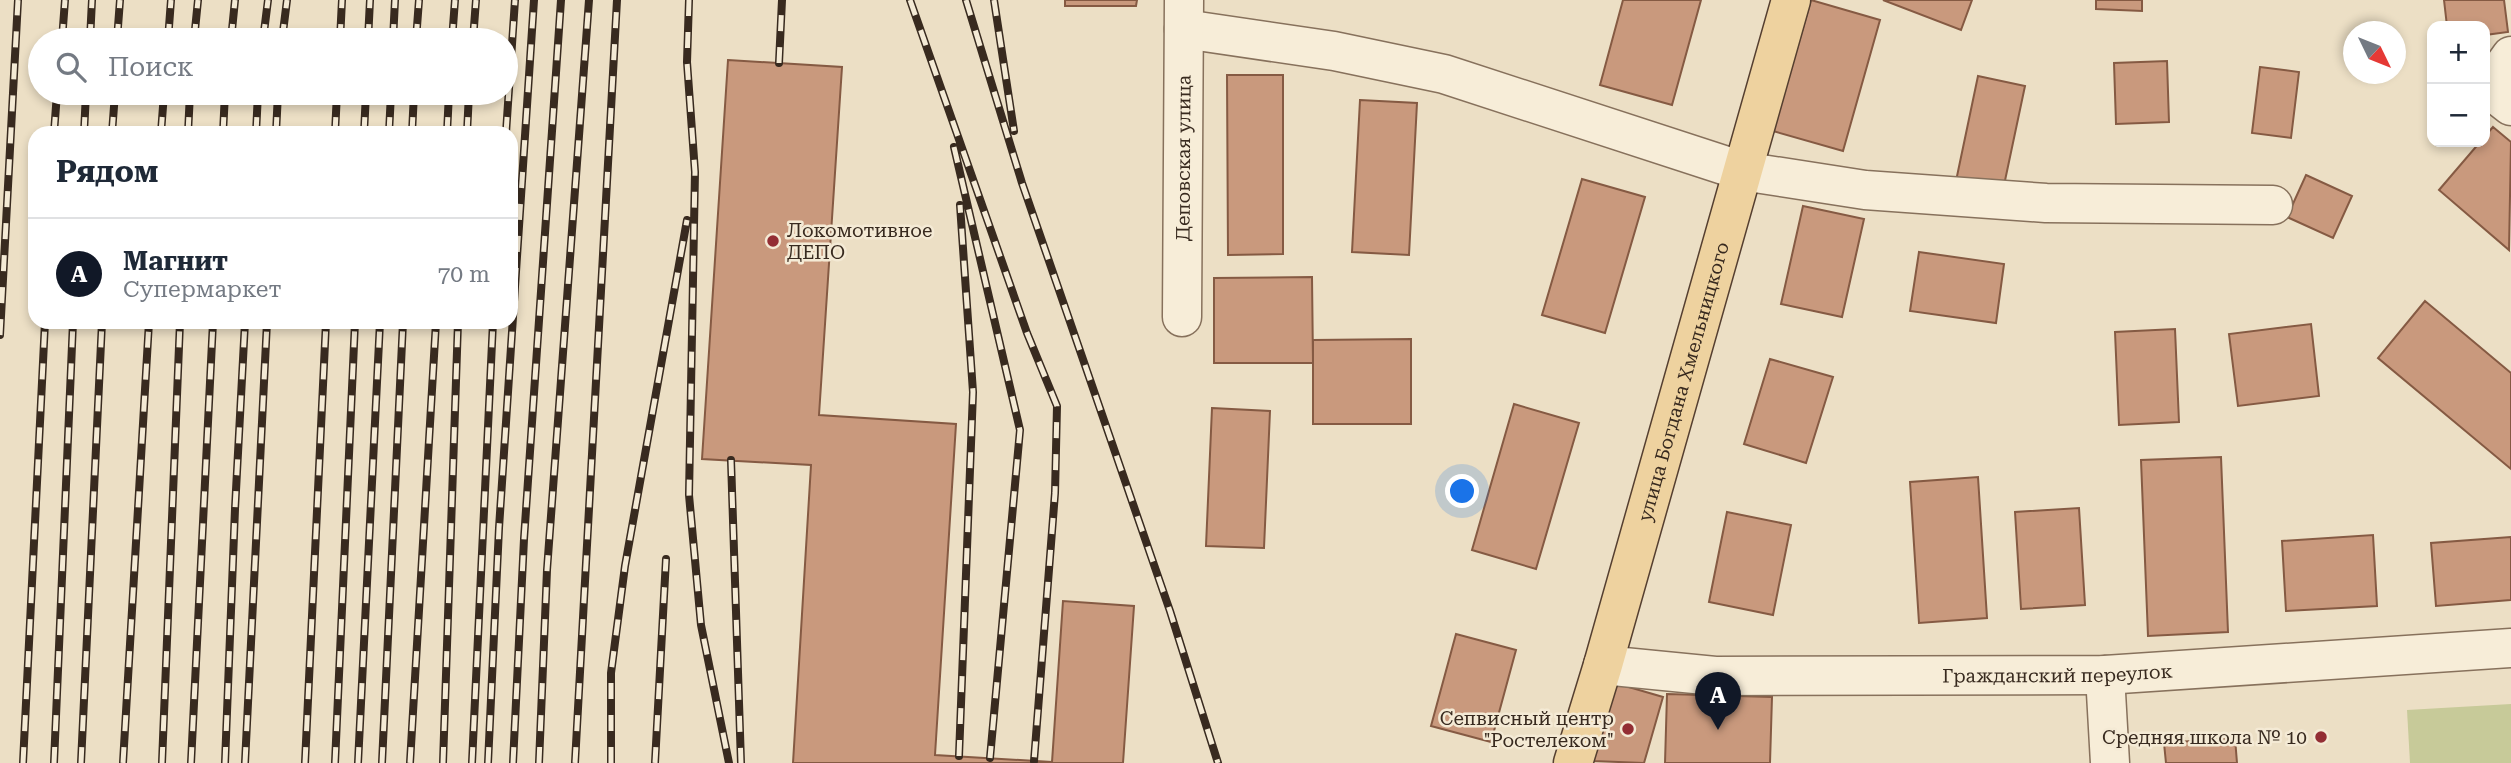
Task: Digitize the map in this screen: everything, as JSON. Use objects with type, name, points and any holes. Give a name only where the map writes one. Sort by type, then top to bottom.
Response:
[{"type":"main road","name":"улица Богдана Хмельницкого","points":[[1573,763],[1791,0]]},
{"type":"street","points":[[1184,14],[1334,51],[1444,74],[1742,171],[1865,190],[2032,202],[2273,205]]},
{"type":"street","name":"Деповская улица","points":[[1182,317],[1184,14]]},
{"type":"street","points":[[2500,97],[2511,56]]},
{"type":"street","name":"Гражданский переулок","points":[[1603,665],[1715,676],[2105,675],[2511,648]]},
{"type":"street","points":[[2105,675],[2110,763]]},
{"type":"green space","points":[[2511,704],[2511,763],[2410,763],[2407,710]]},
{"type":"building","points":[[1065,0],[1137,0],[1136,6],[1065,6]]},
{"type":"building","points":[[1623,0],[1701,0],[1672,105],[1600,85]]},
{"type":"building","points":[[1811,0],[1880,20],[1843,151],[1773,131]]},
{"type":"building","points":[[1883,0],[1972,0],[1961,30]]},
{"type":"building","points":[[2096,0],[2142,0],[2142,11],[2096,9]]},
{"type":"building","points":[[2444,0],[2504,0],[2508,32],[2490,34],[2490,21],[2446,21]]},
{"type":"building","name":"Локомотивное ДЕПО","points":[[728,60],[842,67],[819,415],[956,424],[935,755],[1052,762],[1063,601],[1134,606],[1123,763],[793,763],[811,465],[702,459]]},
{"type":"building","points":[[2167,61],[2169,122],[2116,124],[2114,63]]},
{"type":"building","points":[[2260,67],[2299,72],[2291,138],[2252,133]]},
{"type":"building","points":[[1227,75],[1283,75],[1283,254],[1228,255]]},
{"type":"building","points":[[1978,76],[2025,86],[2003,190],[1956,181]]},
{"type":"building","points":[[1360,100],[1417,103],[1409,255],[1352,252]]},
{"type":"building","points":[[2493,127],[2511,142],[2509,250],[2439,190],[2476,147],[2490,147],[2490,130]]},
{"type":"building","points":[[2306,175],[2352,196],[2333,238],[2287,217]]},
{"type":"building","points":[[1582,179],[1645,197],[1605,333],[1542,315]]},
{"type":"building","points":[[1803,206],[1864,219],[1842,317],[1781,304]]},
{"type":"building","points":[[1919,252],[2004,264],[1996,323],[1910,311]]},
{"type":"building","points":[[1312,277],[1313,363],[1214,363],[1214,278]]},
{"type":"building","points":[[2425,301],[2511,373],[2511,469],[2378,358]]},
{"type":"building","points":[[2311,324],[2319,396],[2238,406],[2229,334]]},
{"type":"building","points":[[2175,329],[2179,422],[2119,425],[2115,332]]},
{"type":"building","points":[[1411,339],[1411,424],[1313,424],[1313,340]]},
{"type":"building","points":[[1770,359],[1833,377],[1806,463],[1744,444]]},
{"type":"building","points":[[1514,404],[1579,423],[1536,569],[1472,550]]},
{"type":"building","points":[[1212,408],[1270,411],[1264,548],[1206,546]]},
{"type":"building","points":[[2221,457],[2228,632],[2148,636],[2141,460]]},
{"type":"building","points":[[1978,477],[1987,618],[1919,623],[1910,482]]},
{"type":"building","points":[[2079,508],[2085,605],[2021,609],[2015,512]]},
{"type":"building","points":[[1727,512],[1791,525],[1773,615],[1709,602]]},
{"type":"building","points":[[2373,535],[2377,606],[2286,611],[2282,541]]},
{"type":"building","points":[[2511,537],[2511,600],[2436,606],[2431,543]]},
{"type":"building","points":[[1456,634],[1516,650],[1491,742],[1431,726]]},
{"type":"building","name":"Сепвисный центр \"Ростелеком\"","points":[[1615,683],[1663,697],[1644,763],[1593,761]]},
{"type":"building","points":[[1667,694],[1772,697],[1770,763],[1665,763]]},
{"type":"building","points":[[2235,738],[2237,763],[2166,763],[2164,743]]},
{"type":"railway","points":[[0,335],[18,0]]},
{"type":"railway","points":[[63,28],[65,0]]},
{"type":"railway","points":[[91,28],[92,0]]},
{"type":"railway","points":[[118,28],[120,0]]},
{"type":"railway","points":[[169,28],[171,0]]},
{"type":"railway","points":[[195,28],[198,0]]},
{"type":"railway","points":[[232,28],[235,0]]},
{"type":"railway","points":[[264,28],[268,0]]},
{"type":"railway","points":[[284,28],[287,0]]},
{"type":"railway","points":[[341,28],[342,0]]},
{"type":"railway","points":[[369,28],[370,0]]},
{"type":"railway","points":[[394,28],[395,0]]},
{"type":"railway","points":[[417,28],[419,0]]},
{"type":"railway","points":[[453,28],[455,0]]},
{"type":"railway","points":[[474,28],[476,0]]},
{"type":"railway","points":[[513,28],[515,0]]},
{"type":"railway","points":[[518,241],[534,0]]},
{"type":"railway","points":[[513,763],[524,539],[561,0]]},
{"type":"railway","points":[[539,763],[547,570],[589,0]]},
{"type":"railway","points":[[575,763],[617,0]]},
{"type":"railway","points":[[689,0],[687,62],[695,172],[689,495],[701,625],[729,763]]},
{"type":"railway","points":[[779,63],[782,0]]},
{"type":"railway","points":[[910,0],[1027,333],[1057,406],[1055,493],[1034,761]]},
{"type":"railway","points":[[966,0],[1022,183],[1170,611],[1218,763]]},
{"type":"railway","points":[[994,0],[1014,131]]},
{"type":"railway","points":[[55,126],[56,105]]},
{"type":"railway","points":[[84,126],[85,105]]},
{"type":"railway","points":[[113,126],[114,105]]},
{"type":"railway","points":[[162,126],[163,105]]},
{"type":"railway","points":[[188,126],[189,105]]},
{"type":"railway","points":[[223,126],[224,105]]},
{"type":"railway","points":[[256,126],[257,105]]},
{"type":"railway","points":[[276,126],[277,105]]},
{"type":"railway","points":[[335,126],[336,105]]},
{"type":"railway","points":[[364,126],[365,105]]},
{"type":"railway","points":[[389,126],[390,105]]},
{"type":"railway","points":[[412,126],[413,105]]},
{"type":"railway","points":[[447,126],[448,105]]},
{"type":"railway","points":[[467,126],[468,105]]},
{"type":"railway","points":[[506,126],[508,105]]},
{"type":"railway","points":[[954,147],[1020,430],[990,758]]},
{"type":"railway","points":[[959,756],[973,392],[960,205]]},
{"type":"railway","points":[[611,763],[611,673],[625,566],[687,220]]},
{"type":"railway","points":[[23,763],[45,329]]},
{"type":"railway","points":[[54,763],[73,329]]},
{"type":"railway","points":[[81,763],[102,329]]},
{"type":"railway","points":[[123,763],[149,329]]},
{"type":"railway","points":[[162,763],[180,329]]},
{"type":"railway","points":[[191,763],[213,329]]},
{"type":"railway","points":[[225,763],[245,329]]},
{"type":"railway","points":[[245,763],[267,329]]},
{"type":"railway","points":[[305,763],[326,329]]},
{"type":"railway","points":[[335,763],[355,329]]},
{"type":"railway","points":[[358,763],[380,329]]},
{"type":"railway","points":[[382,763],[403,329]]},
{"type":"railway","points":[[410,763],[436,329]]},
{"type":"railway","points":[[443,763],[458,329]]},
{"type":"railway","points":[[472,763],[493,329]]},
{"type":"railway","points":[[488,763],[512,329]]},
{"type":"railway","points":[[731,460],[741,763]]},
{"type":"railway","points":[[655,763],[666,559]]},
{"type":"place","name":"Локомотивное ДЕПО","points":[[773,241]]},
{"type":"place","name":"Сепвисный центр \"Ростелеком\"","points":[[1628,729]]},
{"type":"place","name":"Магнит","points":[[1718,730]]},
{"type":"place","name":"Средняя школа № 10","points":[[2321,737]]}]
